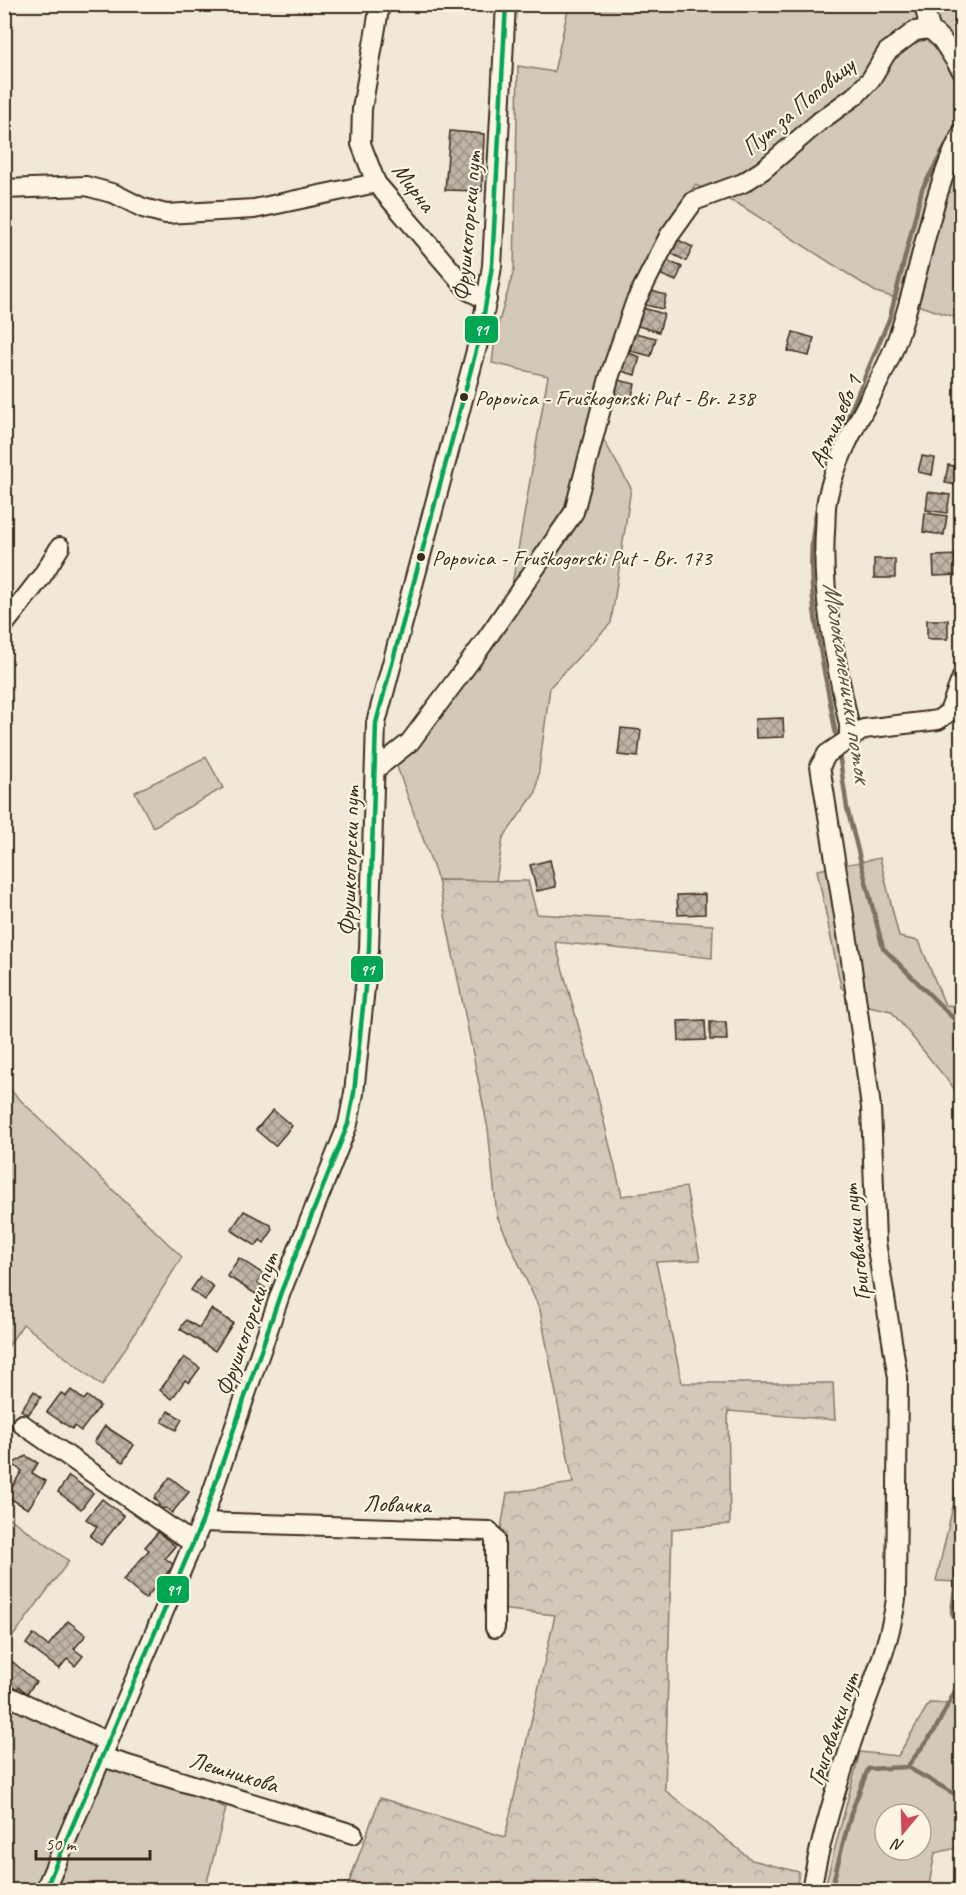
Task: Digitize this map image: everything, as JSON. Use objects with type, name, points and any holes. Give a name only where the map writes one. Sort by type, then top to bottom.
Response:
[{"type":"street","name":"Мирна","points":[[380,4],[362,109],[362,144],[376,183],[469,291],[487,300]]},
{"type":"street","name":"Фрушкогорски пут","points":[[45,1890],[194,1544],[281,1292],[348,1124],[354,1093],[369,949],[376,723],[471,373],[487,300],[492,266],[506,4]]},
{"type":"street","points":[[928,4],[926,13],[930,29],[942,40],[962,71]]},
{"type":"street","name":"Пут за Поповицу","points":[[376,769],[410,742],[483,644],[574,512],[609,378],[635,303],[669,236],[694,201],[743,183],[763,170],[820,121],[856,95],[871,79],[887,52],[915,31],[930,29]]},
{"type":"street","name":"Артиљево 1","points":[[849,739],[849,725],[826,608],[824,553],[827,500],[850,436],[898,338],[938,190],[949,159],[962,133]]},
{"type":"street","points":[[4,189],[86,186],[115,194],[143,208],[166,214],[254,209],[376,183]]},
{"type":"street","points":[[4,625],[42,576],[60,547]]},
{"type":"street","name":"Григовачки пут","points":[[811,1890],[851,1743],[882,1660],[892,1626],[896,1588],[898,1378],[876,1242],[869,1095],[850,953],[819,772],[822,759],[827,754],[864,729],[938,720],[949,712],[962,677]]},
{"type":"street","points":[[22,1424],[194,1544]]},
{"type":"street","name":"Ловачка","points":[[202,1522],[489,1531],[495,1538],[495,1628]]},
{"type":"street","name":"Лешникова","points":[[4,1694],[105,1750],[353,1834]]},
{"type":"green space","points":[[569,5],[961,5],[961,319],[876,292],[740,205],[695,185],[633,288],[590,416],[631,488],[611,623],[550,687],[536,792],[503,838],[496,881],[438,880],[396,764],[506,620],[548,376],[492,363],[496,332],[514,270],[518,66],[554,72]]},
{"type":"green space","points":[[206,757],[223,788],[153,827],[135,792]]},
{"type":"green space","points":[[880,858],[899,937],[919,941],[945,1005],[961,1006],[961,1097],[891,1011],[860,1004],[841,987],[817,870]]},
{"type":"green space","points":[[438,880],[528,881],[537,914],[713,925],[712,958],[555,942],[595,1085],[622,1196],[686,1187],[700,1260],[656,1262],[682,1383],[833,1383],[835,1420],[728,1411],[730,1524],[672,1529],[665,1790],[752,1860],[799,1872],[796,1890],[351,1890],[347,1888],[380,1798],[505,1837],[555,1615],[488,1608],[507,1493],[573,1483],[540,1310],[497,1216],[488,1129]]},
{"type":"green space","points":[[5,1085],[182,1257],[102,1386],[23,1324],[5,1351]]},
{"type":"green space","points":[[961,1447],[961,1582],[936,1581],[954,1502]]},
{"type":"green space","points":[[4,1514],[69,1561],[5,1647],[4,1647]]},
{"type":"green space","points":[[4,1692],[115,1740],[111,1758],[226,1808],[205,1890],[22,1890],[5,1882]]},
{"type":"green space","points":[[929,1703],[961,1704],[961,1847],[935,1853],[928,1890],[824,1890],[860,1752],[898,1756]]},
{"type":"building","points":[[450,131],[484,134],[482,191],[445,190]]},
{"type":"building","points":[[674,238],[693,247],[686,261],[668,252]]},
{"type":"building","points":[[664,259],[682,267],[676,281],[657,273]]},
{"type":"building","points":[[648,290],[666,295],[663,309],[645,305]]},
{"type":"building","points":[[643,308],[664,314],[659,332],[638,326]]},
{"type":"building","points":[[793,332],[814,338],[809,356],[788,351]]},
{"type":"building","points":[[635,333],[656,338],[651,356],[630,351]]},
{"type":"building","points":[[626,352],[640,357],[635,375],[621,371]]},
{"type":"building","points":[[614,379],[635,384],[630,403],[609,397]]},
{"type":"building","points":[[922,456],[935,458],[932,475],[918,472]]},
{"type":"building","points":[[948,465],[962,467],[962,486],[945,483]]},
{"type":"building","points":[[928,492],[950,495],[947,513],[926,510]]},
{"type":"building","points":[[925,513],[947,516],[944,535],[923,532]]},
{"type":"building","points":[[961,555],[961,575],[934,576],[933,556]]},
{"type":"building","points":[[874,559],[895,559],[895,578],[874,578]]},
{"type":"building","points":[[927,620],[948,620],[948,639],[927,639]]},
{"type":"building","points":[[783,718],[784,737],[756,738],[755,719]]},
{"type":"building","points":[[621,728],[641,730],[638,757],[618,755]]},
{"type":"building","points":[[550,860],[556,887],[537,891],[530,865]]},
{"type":"building","points":[[705,894],[705,914],[678,915],[677,895]]},
{"type":"building","points":[[705,1020],[706,1040],[679,1041],[678,1021]]},
{"type":"building","points":[[710,1022],[726,1022],[727,1040],[710,1040]]},
{"type":"building","points":[[273,1110],[292,1126],[275,1146],[256,1130]]},
{"type":"building","points":[[244,1211],[271,1225],[272,1231],[264,1243],[260,1240],[256,1246],[231,1230]]},
{"type":"building","points":[[239,1258],[263,1274],[257,1283],[265,1288],[259,1296],[227,1276]]},
{"type":"building","points":[[200,1277],[214,1287],[205,1300],[191,1290]]},
{"type":"building","points":[[211,1309],[233,1323],[215,1351],[180,1329],[186,1320],[199,1328]]},
{"type":"building","points":[[184,1357],[200,1368],[189,1383],[185,1380],[172,1399],[160,1390]]},
{"type":"building","points":[[71,1390],[84,1400],[87,1396],[100,1406],[81,1431],[74,1426],[72,1429],[47,1412],[61,1393],[66,1396]]},
{"type":"building","points":[[34,1391],[41,1397],[28,1415],[21,1410]]},
{"type":"building","points":[[168,1411],[182,1419],[176,1430],[162,1422]]},
{"type":"building","points":[[105,1426],[134,1445],[123,1462],[94,1442]]},
{"type":"building","points":[[26,1456],[38,1463],[32,1473],[46,1481],[28,1509],[6,1496],[22,1471],[12,1464]]},
{"type":"building","points":[[69,1476],[93,1493],[81,1509],[58,1492]]},
{"type":"building","points":[[170,1477],[189,1492],[172,1513],[166,1508],[160,1509],[154,1498]]},
{"type":"building","points":[[102,1499],[124,1516],[101,1545],[90,1536],[97,1527],[86,1519]]},
{"type":"building","points":[[158,1532],[175,1546],[165,1558],[174,1565],[145,1599],[123,1580],[149,1550],[145,1547]]},
{"type":"building","points":[[68,1621],[86,1635],[74,1649],[83,1656],[75,1666],[67,1659],[59,1669],[26,1644],[33,1634],[48,1646]]},
{"type":"building","points":[[13,1662],[36,1682],[27,1693],[19,1687],[14,1692],[4,1683],[4,1673]]},
{"type":"waterway","name":"Малокаменички поток","points":[[955,129],[962,119]]},
{"type":"waterway","name":"Малокаменички поток","points":[[834,450],[890,317],[922,189],[948,142]]},
{"type":"waterway","name":"Малокаменички поток","points":[[818,504],[813,534],[812,594],[837,742]]},
{"type":"waterway","name":"Малокаменички поток","points":[[839,753],[847,808],[883,948],[962,1027]]},
{"type":"waterway","name":"Малокаменички поток","points":[[962,1537],[952,1612],[962,1634]]},
{"type":"waterway","name":"Малокаменички поток","points":[[831,1890],[851,1813],[868,1769],[907,1767],[935,1730],[959,1683],[962,1650]]},
{"type":"waterway","points":[[907,1767],[962,1798]]},
{"type":"transit line","name":"91","points":[[45,1890],[202,1522],[281,1292],[348,1124],[354,1093],[369,949],[376,723],[481,332],[492,266],[506,4]]},
{"type":"place","name":"Popovica - Fruškogorski Put - Br. 238","points":[[464,397]]},
{"type":"place","name":"Popovica - Fruškogorski Put - Br. 173","points":[[421,557]]}]
